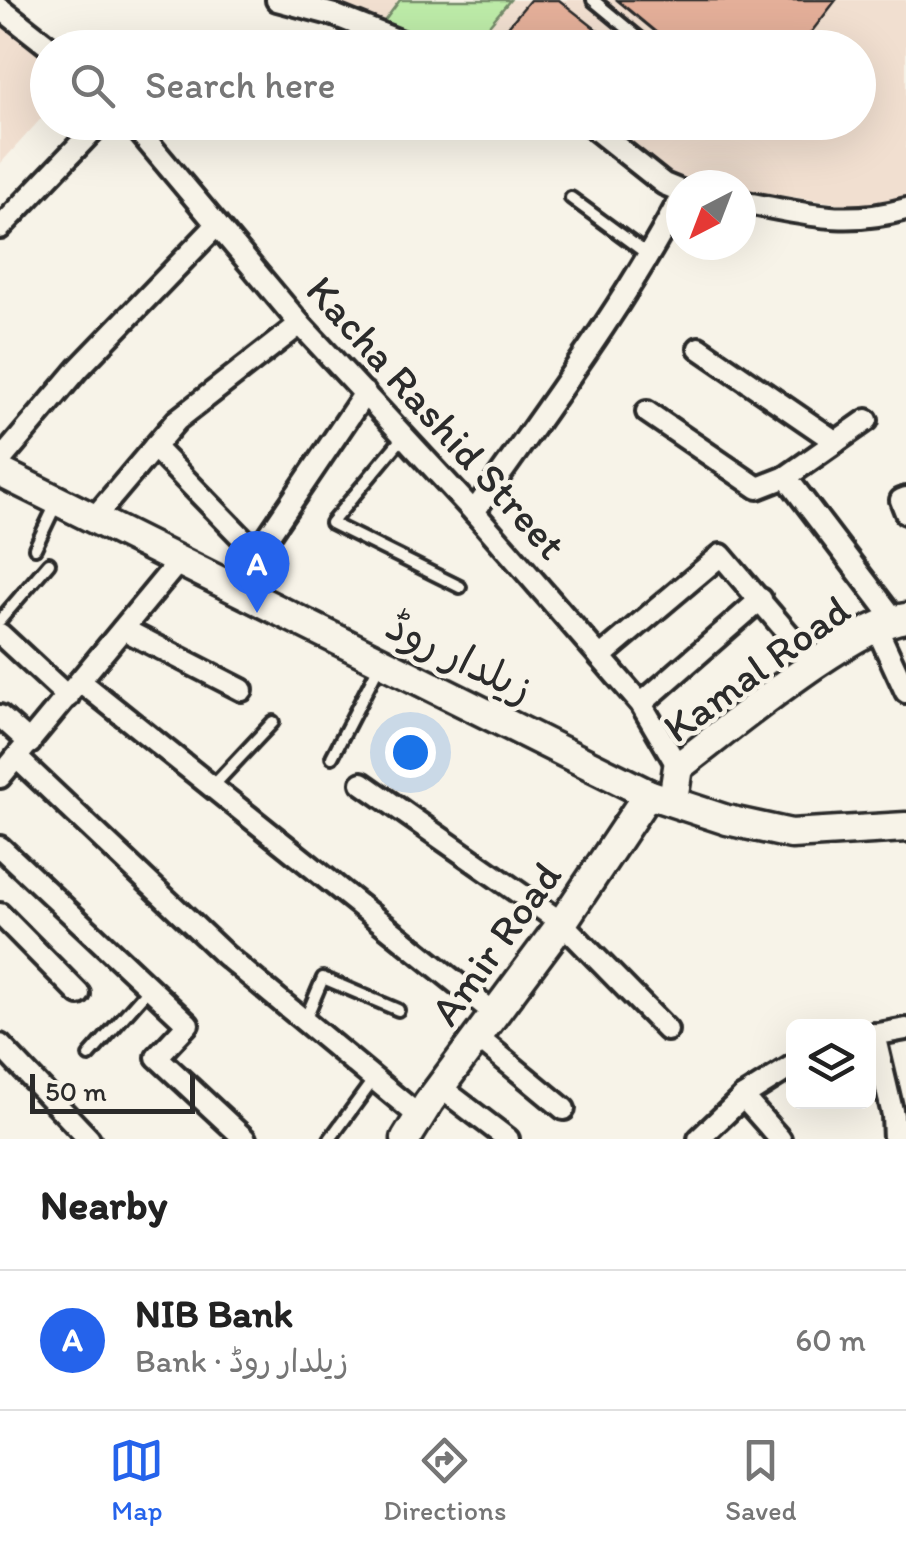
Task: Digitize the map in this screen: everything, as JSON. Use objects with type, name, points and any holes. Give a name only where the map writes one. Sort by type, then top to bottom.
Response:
[{"type":"main road","name":"زیلدار روڈ","points":[[0,472],[660,797],[727,820],[790,834],[906,827]]},
{"type":"main road","name":"Kamal Road","points":[[660,797],[678,768],[815,665],[892,622]]},
{"type":"main road","name":"Amir Road","points":[[413,1128],[494,1013],[660,797]]},
{"type":"street","points":[[276,0],[334,15],[372,30]]},
{"type":"street","points":[[0,8],[30,32]]},
{"type":"street","points":[[0,228],[84,140]]},
{"type":"street","name":"Kacha Rashid Street","points":[[146,140],[300,324],[474,512],[641,704],[678,768]]},
{"type":"street","points":[[609,140],[666,185]]},
{"type":"street","points":[[756,205],[839,220],[880,216],[906,208]]},
{"type":"street","points":[[0,461],[78,369],[216,224]]},
{"type":"street","points":[[474,512],[650,256],[666,224]]},
{"type":"street","points":[[94,518],[177,420],[300,324]]},
{"type":"street","points":[[699,348],[836,442]]},
{"type":"street","points":[[233,588],[365,392]]},
{"type":"street","points":[[647,412],[758,488],[786,478],[868,420]]},
{"type":"street","points":[[154,447],[257,553]]},
{"type":"street","points":[[786,478],[892,622],[906,692]]},
{"type":"street","points":[[906,498],[901,500],[906,513]]},
{"type":"street","points":[[600,657],[721,555],[815,665]]},
{"type":"street","points":[[0,776],[179,561]]},
{"type":"street","points":[[641,704],[761,599]]},
{"type":"street","points":[[123,629],[242,690]]},
{"type":"street","points":[[0,634],[212,787],[494,1013]]},
{"type":"street","points":[[0,716],[24,751],[225,956],[374,1079],[413,1128]]},
{"type":"street","points":[[362,782],[562,922],[667,1030]]},
{"type":"street","points":[[0,846],[188,1024],[157,1057],[245,1139]]},
{"type":"street","points":[[0,914],[78,994]]},
{"type":"street","points":[[876,1034],[906,1029]]},
{"type":"street","points":[[477,1037],[564,1108]]},
{"type":"street","points":[[0,1045],[89,1139]]},
{"type":"street","points":[[876,1054],[892,1114],[894,1139]]},
{"type":"street","points":[[699,1139],[743,1097],[786,1071]]},
{"type":"street","points":[[440,1088],[508,1139]]},
{"type":"street","points":[[743,1097],[780,1139]]},
{"type":"lane","points":[[593,0],[629,30]]},
{"type":"lane","points":[[571,198],[650,256]]},
{"type":"lane","points":[[404,436],[331,523],[460,587]]},
{"type":"lane","points":[[35,548],[58,500]]},
{"type":"lane","points":[[0,620],[49,563]]},
{"type":"lane","points":[[332,756],[381,661]]},
{"type":"lane","points":[[212,787],[273,722]]},
{"type":"lane","points":[[304,1021],[323,978],[398,1010]]},
{"type":"lane","points":[[89,1056],[150,987]]},
{"type":"lane","points":[[330,1139],[374,1079]]},
{"type":"shaded area","points":[[301,0],[906,0],[906,197],[872,208],[756,192],[756,170],[666,173],[623,140],[876,140],[876,30],[388,30]]},
{"type":"shaded area","points":[[0,8],[30,33],[30,131],[0,164]]},
{"type":"green space","points":[[400,0],[510,0],[485,30],[380,27]]},
{"type":"building","points":[[530,0],[559,0],[597,30],[505,30]]},
{"type":"building","points":[[617,0],[836,0],[813,30],[653,30]]},
{"type":"place","name":"NIB Bank","points":[[257,613]]}]
